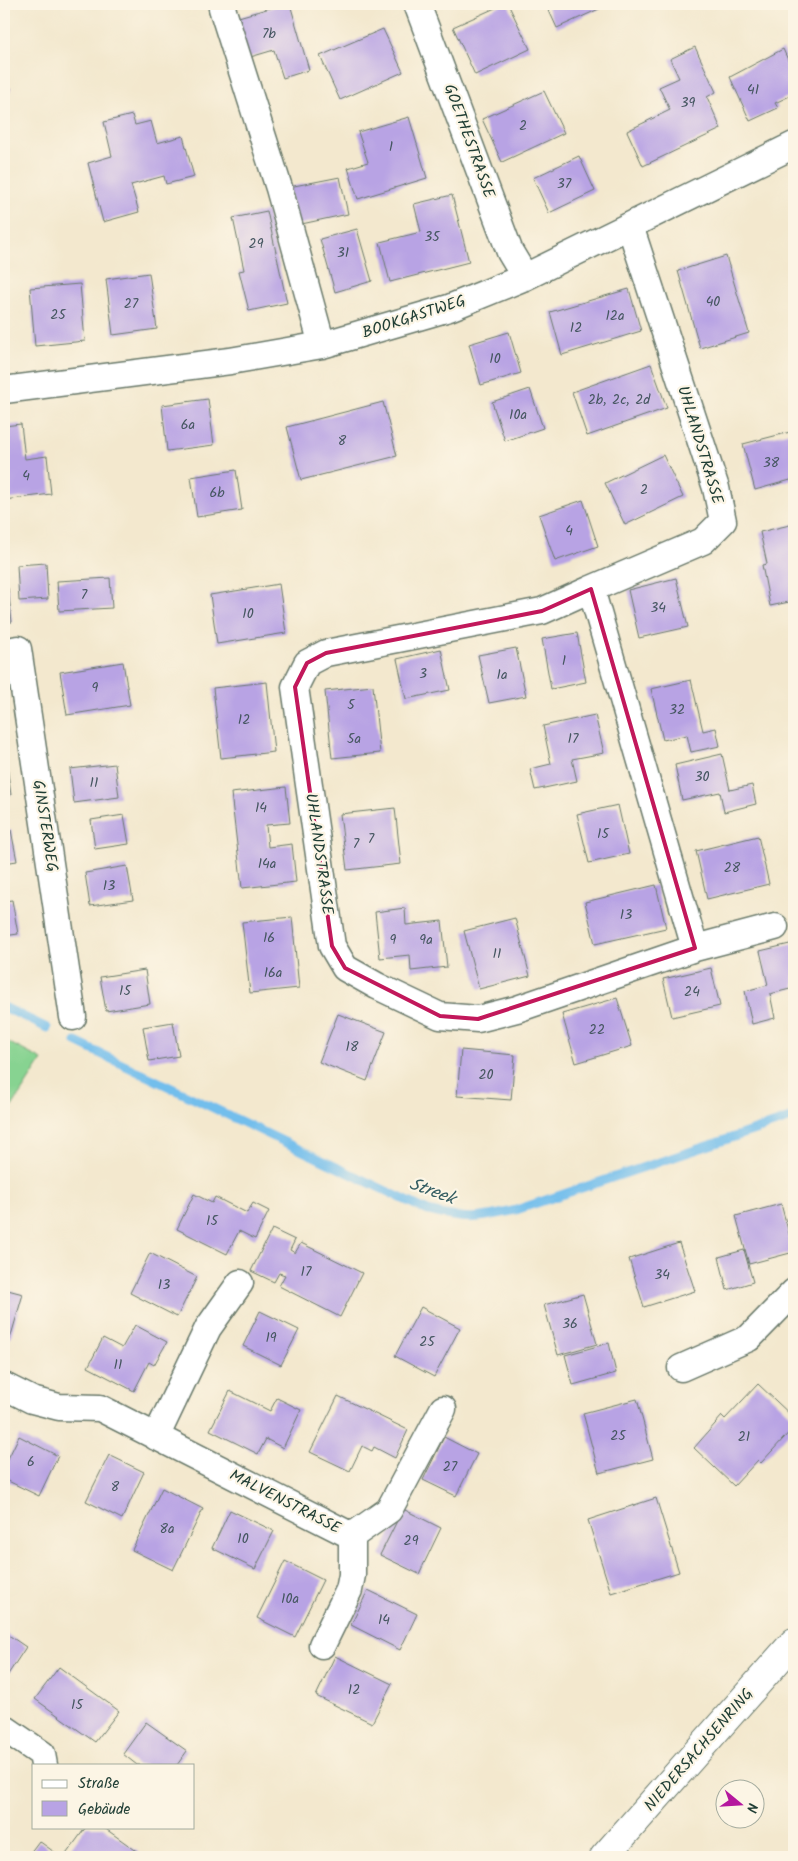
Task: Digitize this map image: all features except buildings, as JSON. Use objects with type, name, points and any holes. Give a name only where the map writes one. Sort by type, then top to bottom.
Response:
[{"type":"main road","name":"NIEDERSACHSENRING","points":[[604,1857],[794,1642]]},
{"type":"street","points":[[223,4],[222,8],[230,35],[279,188],[322,345]]},
{"type":"street","name":"GOETHESTRASSE","points":[[421,5],[510,252],[525,277]]},
{"type":"street","name":"BOOKGASTWEG","points":[[4,390],[230,361],[322,345],[449,308],[525,277],[794,145]]},
{"type":"street","name":"UHLANDSTRASSE","points":[[630,226],[716,488],[723,521],[704,541],[542,610],[326,653],[307,663],[295,687],[332,946],[345,968],[377,986],[440,1016],[478,1019],[517,1008],[695,948],[775,927]]},
{"type":"street","points":[[591,589],[695,948]]},
{"type":"street","name":"GINSTERWEG","points":[[4,652],[18,649],[73,1017]]},
{"type":"street","points":[[156,1438],[208,1328],[240,1283]]},
{"type":"street","points":[[681,1368],[749,1338],[794,1292]]},
{"type":"street","name":"MALVENSTRASSE","points":[[4,1386],[32,1400],[59,1407],[100,1408],[352,1536],[389,1510],[443,1409]]},
{"type":"street","points":[[322,1645],[349,1590],[352,1575],[352,1536]]},
{"type":"street","points":[[4,1728],[42,1754],[44,1764]]},
{"type":"highlighted area","points":[[591,589],[695,948],[478,1019],[440,1016],[345,968],[332,946],[295,687],[307,663],[326,653],[542,611]]},
{"type":"green space","points":[[4,1040],[42,1060],[4,1119]]},
{"type":"waterway","name":"Streek","points":[[4,1007],[47,1028]]},
{"type":"waterway","name":"Streek","points":[[76,1042],[428,1211],[453,1216],[473,1218],[516,1210],[794,1117]]}]
